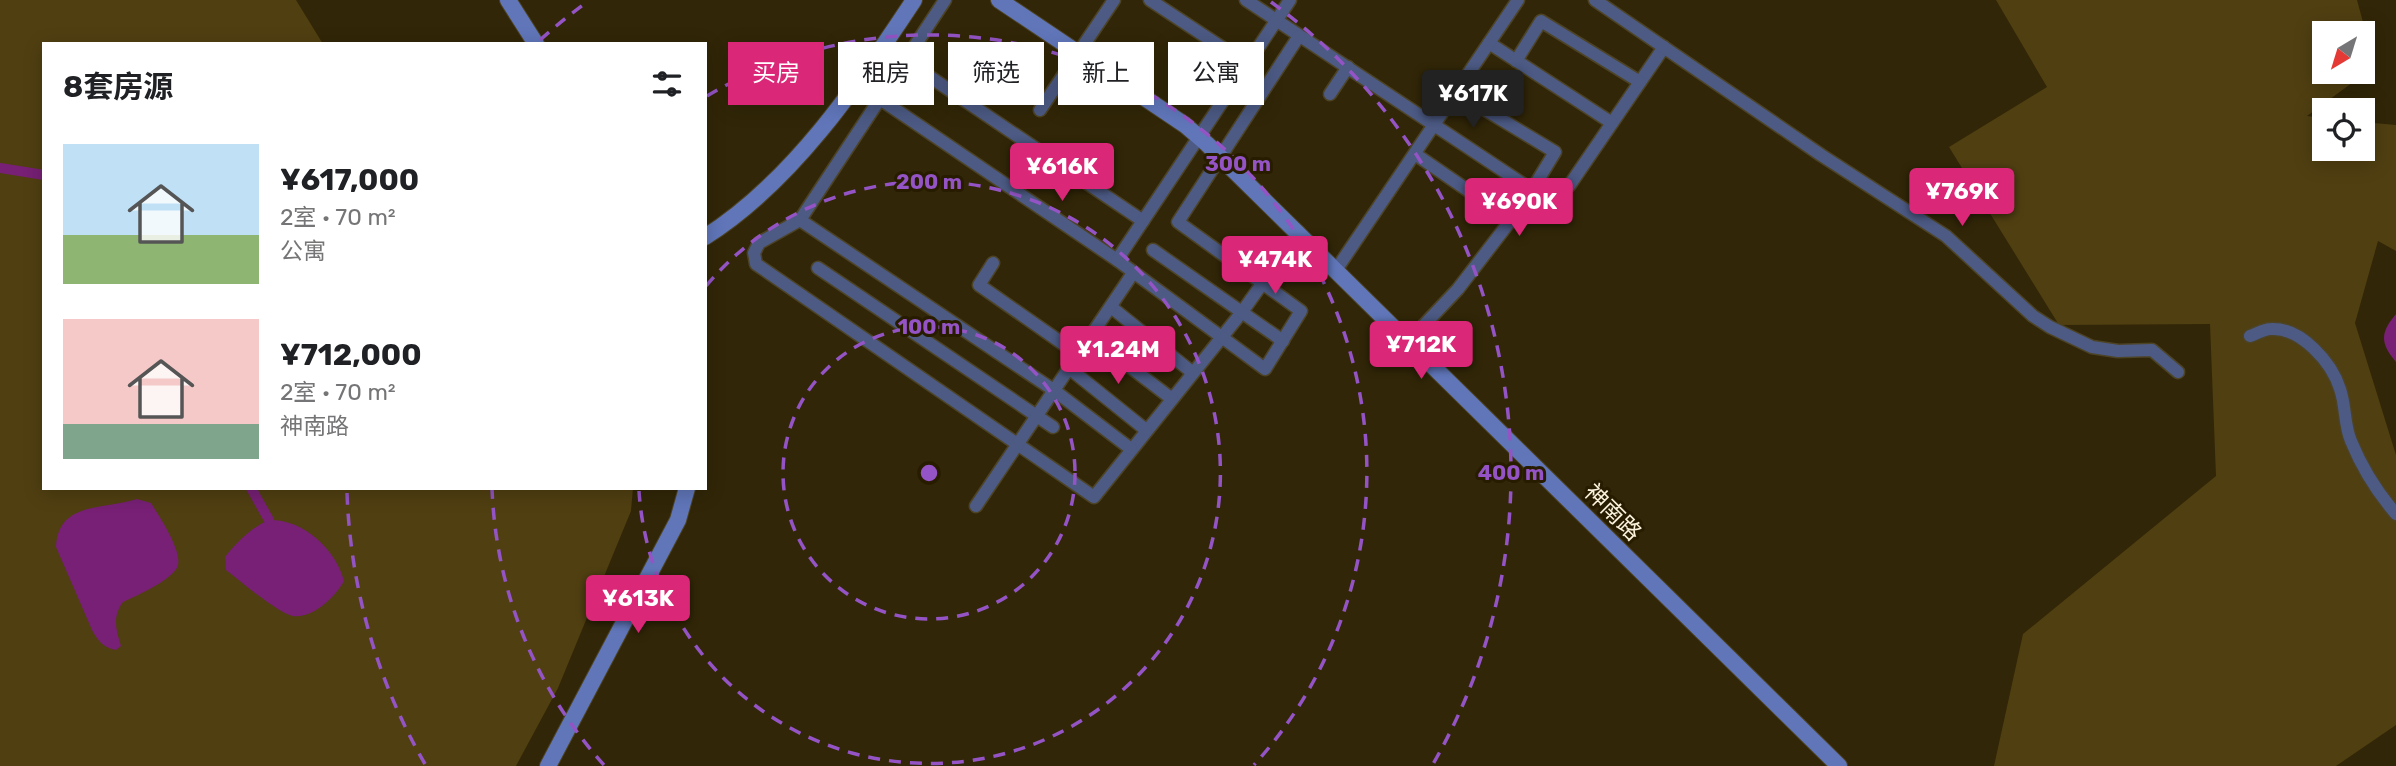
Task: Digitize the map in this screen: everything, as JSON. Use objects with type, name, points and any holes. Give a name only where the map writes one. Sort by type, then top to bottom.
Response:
[{"type":"street","points":[[508,0],[535,42]]},
{"type":"street","points":[[707,236],[740,212],[812,140],[839,107],[914,0]]},
{"type":"street","points":[[917,42],[945,0]]},
{"type":"street","name":"神南路","points":[[999,0],[1062,42]]},
{"type":"street","points":[[1085,42],[1114,0]]},
{"type":"street","points":[[1150,0],[1214,42]]},
{"type":"street","points":[[1246,0],[1532,190],[1569,186],[1664,47]]},
{"type":"street","points":[[1262,42],[1290,0]]},
{"type":"street","points":[[1336,270],[1518,0]]},
{"type":"street","points":[[1595,0],[1821,155],[1946,236],[2033,316],[2050,327],[2092,347],[2118,351],[2152,350],[2178,372]]},
{"type":"street","points":[[1516,61],[1541,21],[1640,82]]},
{"type":"street","points":[[889,105],[1116,260],[1265,369],[1301,311],[1178,222],[1299,36]]},
{"type":"street","points":[[1489,43],[1612,123]]},
{"type":"street","points":[[1330,94],[1348,67]]},
{"type":"street","points":[[934,80],[1143,220]]},
{"type":"street","points":[[1040,110],[1058,83]]},
{"type":"street","points":[[1456,92],[1555,152],[1532,190]]},
{"type":"street","points":[[876,105],[800,220],[760,243],[754,253],[756,264],[1094,497],[1264,284],[1299,232]]},
{"type":"street","name":"神南路","points":[[1154,105],[1199,136],[1299,232],[1839,766]]},
{"type":"street","points":[[1116,260],[1220,105]]},
{"type":"street","points":[[1408,342],[1458,289],[1511,220],[1415,154]]},
{"type":"street","points":[[800,220],[1055,391],[1131,449]]},
{"type":"street","points":[[1153,250],[1283,341]]},
{"type":"street","points":[[993,263],[979,285],[1079,355]]},
{"type":"street","points":[[818,268],[1053,427]]},
{"type":"street","points":[[976,506],[1133,273]]},
{"type":"street","points":[[1111,307],[1193,373]]},
{"type":"street","points":[[2250,336],[2271,329],[2288,332],[2301,339],[2323,358],[2334,373],[2341,392],[2349,438],[2378,493],[2396,514]]},
{"type":"street","points":[[1091,337],[1172,399]]},
{"type":"street","points":[[1070,369],[1146,430]]},
{"type":"street","points":[[548,766],[678,520],[686,490]]},
{"type":"shaded area","points":[[0,0],[296,0],[322,42],[42,42],[42,490],[633,490],[631,511],[558,688],[516,766],[0,766]]},
{"type":"shaded area","points":[[1996,0],[2357,0],[2363,21],[2312,21],[2312,84],[2351,84],[2331,98],[2312,98],[2312,112],[2307,116],[2312,117],[2312,161],[2375,161],[2375,123],[2396,125],[2396,251],[2378,241],[2355,323],[2396,455],[2396,725],[2336,766],[1994,766],[2023,634],[2216,476],[2210,324],[2059,325],[1949,147],[2047,87]]},
{"type":"shaded area","points":[[2396,314],[2396,362],[2387,349],[2384,338],[2387,327]]},
{"type":"shaded area","points":[[137,499],[151,503],[177,551],[178,565],[163,581],[123,602],[116,618],[121,646],[116,650],[105,646],[94,634],[56,547],[59,532],[74,514]]},
{"type":"shaded area","points":[[269,520],[282,521],[306,530],[326,547],[340,569],[344,581],[340,587],[323,605],[308,614],[287,614],[226,570],[225,557],[230,551],[251,531]]},
{"type":"waterway","points":[[0,168],[42,175]]},
{"type":"waterway","points":[[252,490],[269,520]]}]
